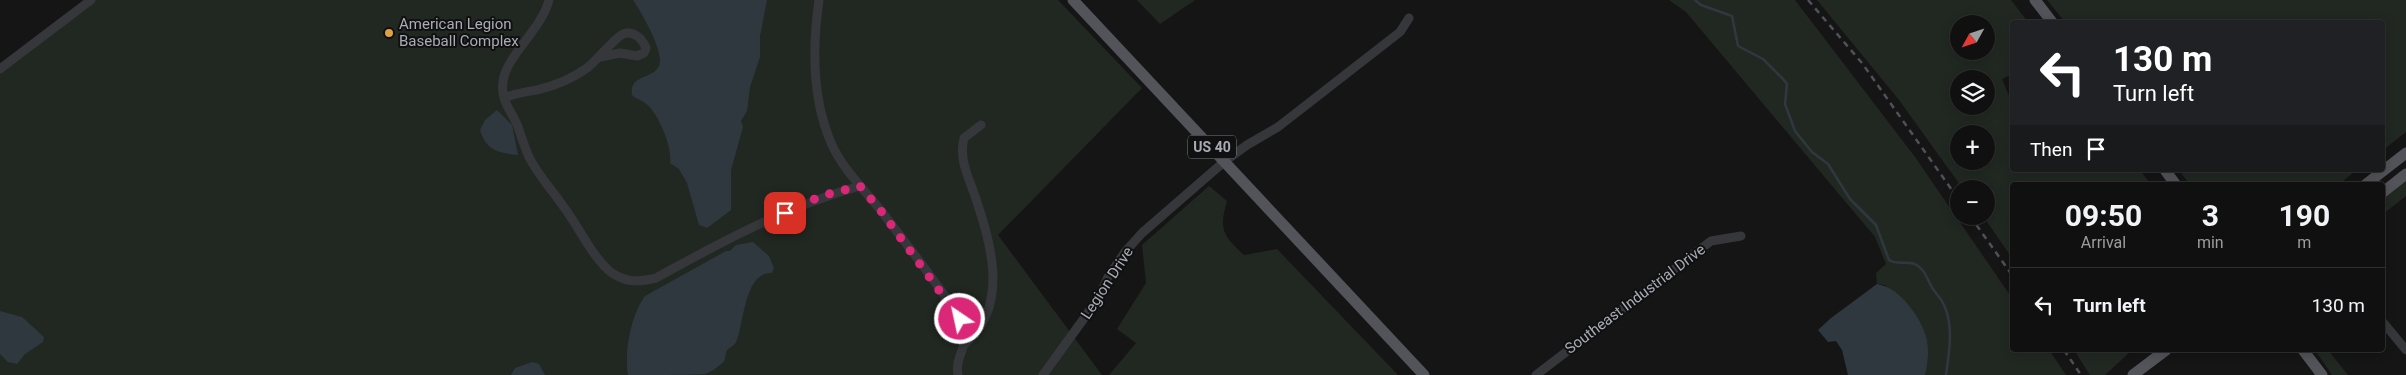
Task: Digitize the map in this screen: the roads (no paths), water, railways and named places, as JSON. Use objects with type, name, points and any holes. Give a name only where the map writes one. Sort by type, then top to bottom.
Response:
[{"type":"main road","name":"US 40","points":[[1072,0],[1424,375]]},
{"type":"main road","points":[[2035,0],[2050,20]]},
{"type":"main road","points":[[2385,169],[2406,153]]},
{"type":"main road","points":[[2369,182],[2382,172]]},
{"type":"main road","points":[[2385,190],[2406,174]]},
{"type":"main road","points":[[2133,375],[2163,352]]},
{"type":"main road","points":[[2305,352],[2322,375]]},
{"type":"street","points":[[0,69],[91,0]]},
{"type":"street","points":[[549,0],[542,19],[505,73],[503,80],[504,98],[538,173],[564,206],[603,265],[625,280],[640,282],[656,278],[749,230],[821,196],[860,186]]},
{"type":"street","points":[[819,0],[815,56],[817,90],[824,123],[833,146],[846,170],[881,211],[950,302],[965,329],[966,344]]},
{"type":"street","name":"Legion Drive","points":[[1043,375],[1098,299],[1108,277],[1125,252],[1142,233],[1246,144],[1278,127],[1400,32],[1409,18]]},
{"type":"street","points":[[504,98],[514,93],[539,90],[556,84],[586,68],[601,57],[621,34],[628,32],[644,42],[646,48],[644,53],[637,56],[620,53],[601,57]]},
{"type":"street","points":[[958,375],[957,368],[966,344],[982,323],[994,290],[991,249],[962,160],[964,138],[981,126]]},
{"type":"street","name":"Southeast Industrial Drive","points":[[1536,375],[1711,241],[1741,236]]},
{"type":"street","points":[[2385,325],[2406,350]]},
{"type":"waterway","points":[[1695,0],[1701,5],[1732,16],[1738,46],[1763,59],[1787,84],[1785,104],[1795,131],[1812,152],[1828,164],[1850,199],[1876,225],[1889,260],[1915,264],[1924,272],[1943,303],[1949,322],[1950,340],[1946,375]]},
{"type":"railway","points":[[1808,0],[1862,63],[1950,187]]},
{"type":"railway","points":[[1976,225],[2010,272]]},
{"type":"railway","points":[[2065,352],[2081,375]]},
{"type":"place","name":"American Legion Baseball Complex","points":[[389,33]]}]
